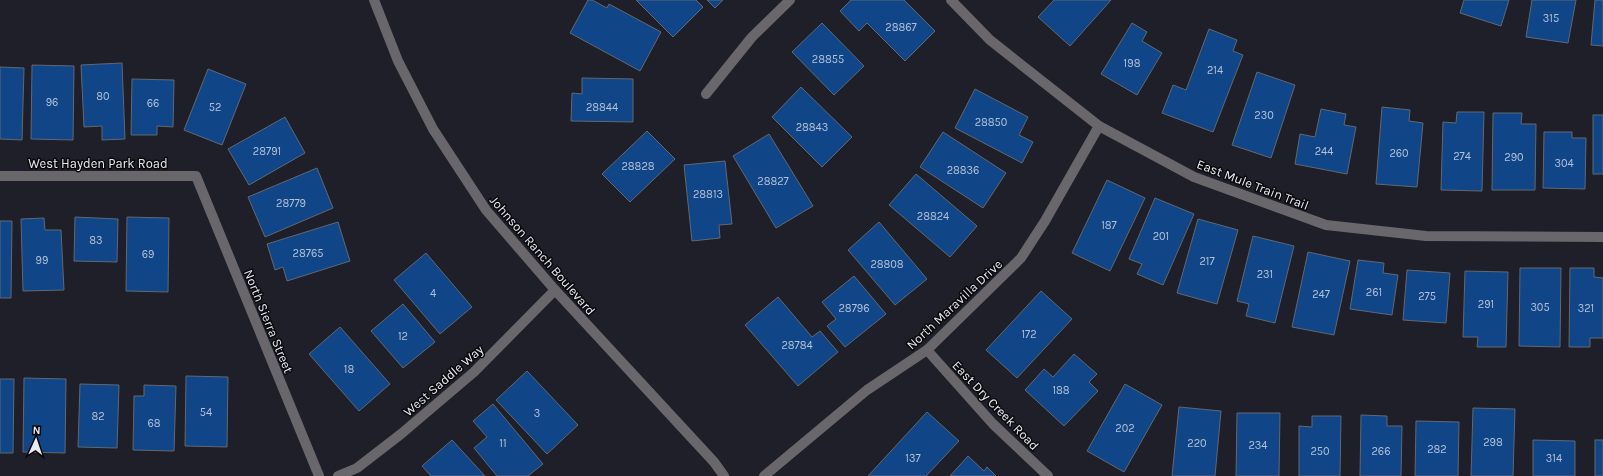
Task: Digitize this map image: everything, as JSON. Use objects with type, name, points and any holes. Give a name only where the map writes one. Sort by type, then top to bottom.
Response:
[{"type":"street","name":"Johnson Ranch Boulevard","points":[[374,0],[398,61],[433,129],[486,210],[555,290],[714,462],[724,476]]},
{"type":"street","points":[[706,94],[752,37],[790,0]]},
{"type":"street","name":"East Mule Train Trail","points":[[951,0],[990,40],[1099,126],[1194,177],[1326,225],[1426,236],[1603,237]]},
{"type":"street","name":"North Maravilla Drive","points":[[764,476],[867,390],[927,350],[976,304],[1021,258],[1045,221],[1099,126]]},
{"type":"street","name":"West Hayden Park Road","points":[[0,176],[196,176]]},
{"type":"street","name":"North Sierra Street","points":[[196,176],[319,476]]},
{"type":"street","name":"West Saddle Way","points":[[338,476],[357,468],[401,434],[474,372],[555,290]]},
{"type":"street","name":"East Dry Creek Road","points":[[927,350],[993,424],[1048,476]]},
{"type":"building","points":[[588,0],[592,0],[607,8],[609,4],[661,32],[640,71],[570,33]]},
{"type":"building","points":[[636,0],[696,0],[703,7],[673,37]]},
{"type":"building","points":[[707,0],[723,0],[715,8]]},
{"type":"building","points":[[851,0],[904,0],[935,31],[905,61],[867,23],[859,31],[840,11]]},
{"type":"building","points":[[1054,0],[1111,0],[1070,46],[1038,17]]},
{"type":"building","points":[[1464,0],[1509,0],[1501,26],[1460,13]]},
{"type":"building","points":[[1532,0],[1576,0],[1568,43],[1526,37]]},
{"type":"building","points":[[1595,0],[1603,0],[1603,46],[1591,45]]},
{"type":"building","points":[[822,23],[864,66],[834,95],[792,52]]},
{"type":"building","points":[[1132,23],[1147,32],[1142,41],[1162,53],[1137,95],[1101,74]]},
{"type":"building","points":[[1209,29],[1237,40],[1233,51],[1243,55],[1213,132],[1162,113],[1173,85],[1186,90]]},
{"type":"building","points":[[122,63],[125,139],[102,140],[102,126],[84,127],[81,65]]},
{"type":"building","points":[[32,65],[74,66],[73,140],[31,139]]},
{"type":"building","points":[[0,67],[24,68],[22,140],[0,139]]},
{"type":"building","points":[[208,69],[246,84],[222,145],[184,130]]},
{"type":"building","points":[[1257,72],[1295,85],[1271,158],[1232,145]]},
{"type":"building","points":[[582,78],[633,79],[633,122],[571,121],[572,93],[582,94]]},
{"type":"building","points":[[132,79],[174,80],[173,127],[157,126],[157,135],[131,135]]},
{"type":"building","points":[[801,87],[852,137],[822,167],[772,117]]},
{"type":"building","points":[[975,89],[1028,117],[1019,135],[1033,142],[1022,163],[955,128]]},
{"type":"building","points":[[1382,107],[1410,110],[1409,121],[1423,123],[1417,187],[1376,184]]},
{"type":"building","points":[[1321,109],[1346,114],[1344,125],[1356,127],[1347,174],[1295,164],[1300,134],[1315,137]]},
{"type":"building","points":[[1457,112],[1484,112],[1482,191],[1441,190],[1443,122],[1456,123]]},
{"type":"building","points":[[1493,113],[1522,113],[1521,124],[1536,124],[1535,190],[1492,190]]},
{"type":"building","points":[[1593,115],[1603,115],[1603,174],[1593,174]]},
{"type":"building","points":[[285,117],[305,153],[249,185],[228,149]]},
{"type":"building","points":[[647,131],[675,159],[630,202],[602,174]]},
{"type":"building","points":[[943,132],[1006,173],[983,208],[920,167]]},
{"type":"building","points":[[1544,132],[1572,132],[1572,138],[1586,138],[1585,189],[1543,188]]},
{"type":"building","points":[[769,134],[813,206],[776,228],[733,156]]},
{"type":"building","points":[[725,161],[732,224],[719,225],[720,238],[692,241],[684,165]]},
{"type":"building","points":[[317,168],[333,208],[265,237],[248,197]]},
{"type":"building","points":[[916,174],[977,226],[950,257],[889,205]]},
{"type":"building","points":[[1107,180],[1145,198],[1110,271],[1072,253]]},
{"type":"building","points":[[1155,198],[1194,214],[1163,285],[1137,274],[1142,264],[1129,259]]},
{"type":"building","points":[[75,217],[118,219],[117,262],[74,261]]},
{"type":"building","points":[[127,217],[169,218],[168,292],[126,291]]},
{"type":"building","points":[[44,218],[45,230],[61,230],[64,290],[23,291],[21,219]]},
{"type":"building","points":[[1198,219],[1238,230],[1217,304],[1177,293]]},
{"type":"building","points":[[0,221],[12,221],[11,298],[0,298]]},
{"type":"building","points":[[338,222],[350,261],[287,281],[283,267],[275,270],[267,244]]},
{"type":"building","points":[[879,222],[927,279],[895,305],[848,250]]},
{"type":"building","points":[[1253,236],[1294,246],[1275,323],[1246,316],[1249,304],[1237,301]]},
{"type":"building","points":[[1308,252],[1350,261],[1334,335],[1292,327]]},
{"type":"building","points":[[426,253],[472,307],[440,334],[394,280]]},
{"type":"building","points":[[1358,260],[1384,263],[1383,273],[1398,275],[1392,315],[1350,309]]},
{"type":"building","points":[[1520,268],[1561,268],[1560,347],[1519,346]]},
{"type":"building","points":[[1570,268],[1594,268],[1594,277],[1603,278],[1603,338],[1590,338],[1590,347],[1569,347]]},
{"type":"building","points":[[1407,270],[1450,273],[1446,323],[1403,320]]},
{"type":"building","points":[[1465,271],[1508,272],[1506,347],[1477,347],[1478,337],[1463,337]]},
{"type":"building","points":[[854,276],[886,314],[845,347],[827,326],[836,319],[822,302]]},
{"type":"building","points":[[1041,291],[1072,319],[1017,378],[986,350]]},
{"type":"building","points":[[778,297],[812,337],[820,331],[838,352],[798,386],[745,325]]},
{"type":"building","points":[[403,304],[435,342],[403,368],[371,331]]},
{"type":"building","points":[[340,327],[390,384],[359,411],[309,354]]},
{"type":"building","points":[[1074,354],[1097,374],[1089,382],[1098,391],[1064,426],[1025,390],[1044,369],[1053,377]]},
{"type":"building","points":[[527,371],[578,425],[547,454],[496,400]]},
{"type":"building","points":[[186,376],[228,377],[227,447],[185,446]]},
{"type":"building","points":[[24,378],[66,379],[65,453],[23,452]]},
{"type":"building","points":[[0,379],[14,379],[13,453],[0,453]]},
{"type":"building","points":[[80,384],[119,385],[117,448],[78,447]]},
{"type":"building","points":[[1125,384],[1162,405],[1124,472],[1087,451]]},
{"type":"building","points":[[144,385],[176,386],[174,451],[133,450],[134,396],[144,396]]},
{"type":"building","points":[[493,404],[543,464],[528,476],[497,476],[474,448],[487,437],[473,421]]},
{"type":"building","points":[[1179,407],[1221,411],[1215,476],[1172,476]]},
{"type":"building","points":[[1473,408],[1515,409],[1513,476],[1471,476]]},
{"type":"building","points":[[927,412],[959,441],[926,476],[868,476]]},
{"type":"building","points":[[1237,413],[1280,413],[1279,476],[1236,476]]},
{"type":"building","points":[[1361,415],[1387,416],[1387,426],[1402,426],[1401,476],[1360,476]]},
{"type":"building","points":[[1312,416],[1341,416],[1340,476],[1299,476],[1299,426],[1312,427]]},
{"type":"building","points":[[1416,421],[1459,422],[1458,476],[1415,476]]},
{"type":"building","points":[[452,440],[485,476],[431,476],[422,466]]},
{"type":"building","points":[[1533,440],[1575,441],[1575,476],[1533,476]]},
{"type":"building","points":[[1595,440],[1603,440],[1603,476],[1595,476]]},
{"type":"building","points":[[968,456],[984,471],[987,467],[996,476],[950,476]]}]
